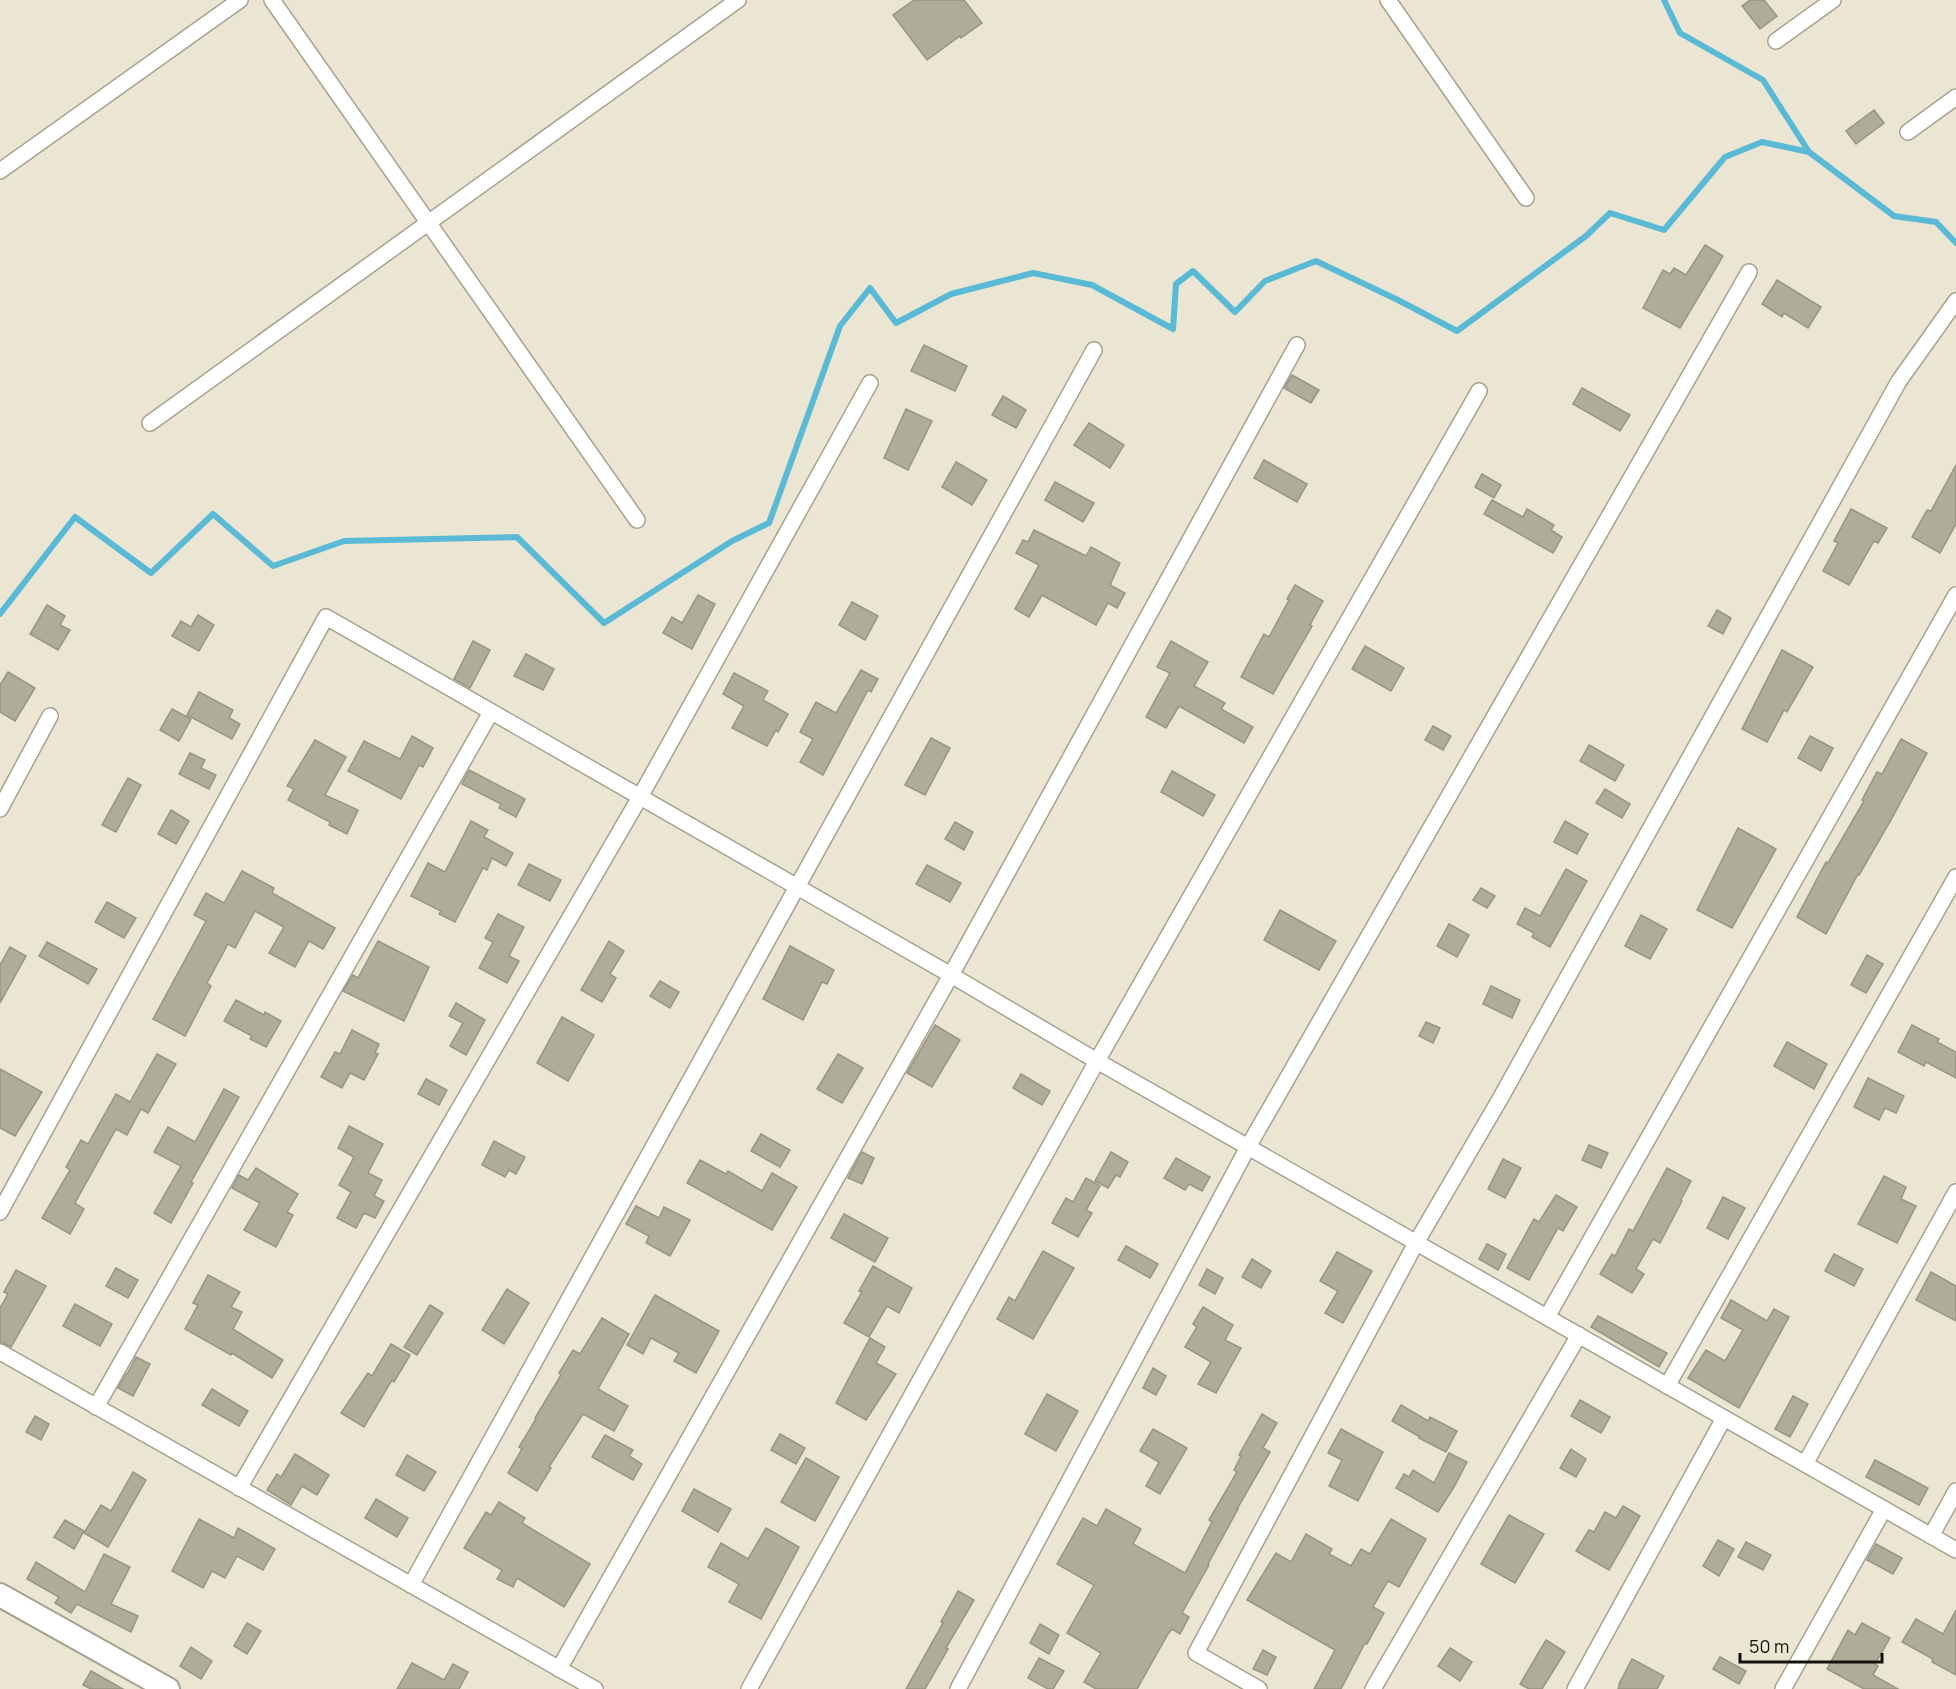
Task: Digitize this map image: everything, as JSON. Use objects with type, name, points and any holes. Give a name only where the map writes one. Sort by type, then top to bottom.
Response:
[{"type":"street","points":[[0,171],[240,0]]},
{"type":"street","points":[[272,0],[637,520]]},
{"type":"street","points":[[150,423],[738,0]]},
{"type":"street","points":[[1388,0],[1526,198]]},
{"type":"street","points":[[1776,41],[1833,0]]},
{"type":"street","points":[[1908,132],[1956,97]]},
{"type":"street","points":[[958,1689],[1248,1147],[1749,272]]},
{"type":"street","points":[[1259,1689],[1196,1653],[1416,1243],[1500,1100],[1899,381],[1956,301]]},
{"type":"street","points":[[559,1669],[951,975],[1297,345]]},
{"type":"street","points":[[411,1585],[1094,350]]},
{"type":"street","points":[[239,1488],[639,797],[870,382]]},
{"type":"street","points":[[749,1689],[1097,1062],[1479,391]]},
{"type":"street","points":[[1547,1317],[1956,596]]},
{"type":"street","points":[[0,1212],[326,617],[951,975],[1097,1062],[1956,1550]]},
{"type":"street","points":[[96,1407],[491,712]]},
{"type":"street","points":[[0,809],[51,716]]},
{"type":"street","points":[[1668,1386],[1956,877]]},
{"type":"street","points":[[1804,1464],[1956,1192]]},
{"type":"street","points":[[1373,1689],[1579,1335]]},
{"type":"street","points":[[0,1352],[595,1689]]},
{"type":"street","points":[[1575,1689],[1724,1418]]},
{"type":"street","points":[[1931,1536],[1956,1491]]},
{"type":"street","points":[[1783,1689],[1884,1509]]},
{"type":"street","points":[[0,1595],[158,1687]]},
{"type":"building","points":[[914,0],[964,0],[982,23],[927,60],[893,15]]},
{"type":"building","points":[[1750,0],[1764,0],[1777,16],[1760,29],[1742,6]]},
{"type":"building","points":[[1874,110],[1884,123],[1856,144],[1846,131]]},
{"type":"building","points":[[1705,245],[1723,256],[1680,328],[1643,308],[1663,270],[1670,274],[1674,268],[1686,275]]},
{"type":"building","points":[[1777,280],[1821,307],[1808,328],[1784,313],[1782,317],[1762,304]]},
{"type":"building","points":[[924,345],[967,366],[955,391],[911,371]]},
{"type":"building","points":[[1292,375],[1319,390],[1311,403],[1284,388]]},
{"type":"building","points":[[1582,388],[1630,415],[1620,431],[1573,404]]},
{"type":"building","points":[[1003,396],[1026,410],[1016,428],[992,415]]},
{"type":"building","points":[[906,409],[932,421],[908,470],[884,458]]},
{"type":"building","points":[[1089,423],[1124,445],[1110,468],[1074,445]]},
{"type":"building","points":[[1264,460],[1307,484],[1297,502],[1254,478]]},
{"type":"building","points":[[956,462],[987,480],[972,505],[942,487]]},
{"type":"building","points":[[1956,465],[1956,524],[1940,553],[1912,537],[1927,510],[1931,511]]},
{"type":"building","points":[[1482,474],[1501,485],[1494,498],[1475,487]]},
{"type":"building","points":[[1055,482],[1094,503],[1083,522],[1045,500]]},
{"type":"building","points":[[1492,500],[1523,517],[1527,509],[1554,525],[1551,530],[1562,537],[1553,553],[1484,514]]},
{"type":"building","points":[[1851,509],[1887,528],[1878,543],[1874,541],[1849,585],[1823,571],[1838,543],[1834,541]]},
{"type":"building","points":[[1034,530],[1086,556],[1091,547],[1120,563],[1110,585],[1125,593],[1117,608],[1108,603],[1096,625],[1042,595],[1029,617],[1015,609],[1039,565],[1016,553],[1023,540],[1028,542]]},
{"type":"building","points":[[1295,585],[1323,601],[1310,625],[1312,626],[1273,694],[1241,677],[1264,634],[1269,637]]},
{"type":"building","points":[[698,595],[715,604],[692,649],[663,633],[672,617],[682,623]]},
{"type":"building","points":[[852,602],[878,616],[865,640],[839,625]]},
{"type":"building","points":[[47,605],[65,616],[60,625],[70,630],[58,650],[30,634]]},
{"type":"building","points":[[1717,610],[1731,618],[1723,634],[1708,626]]},
{"type":"building","points":[[198,615],[214,625],[199,651],[172,636],[181,621],[191,627]]},
{"type":"building","points":[[473,641],[490,650],[470,688],[454,679]]},
{"type":"building","points":[[1171,641],[1208,662],[1194,686],[1225,703],[1221,709],[1253,727],[1244,743],[1179,706],[1166,728],[1146,717],[1170,673],[1157,667]]},
{"type":"building","points":[[1365,646],[1404,668],[1391,691],[1352,669]]},
{"type":"building","points":[[1782,650],[1813,667],[1787,712],[1784,710],[1767,742],[1742,729]]},
{"type":"building","points":[[526,654],[554,669],[543,690],[514,676]]},
{"type":"building","points":[[861,670],[878,679],[871,692],[868,690],[823,775],[800,762],[813,739],[800,732],[816,702],[836,713]]},
{"type":"building","points":[[8,672],[35,688],[15,721],[0,712],[0,685]]},
{"type":"building","points":[[734,673],[768,691],[763,700],[788,714],[767,746],[732,728],[744,706],[723,694]]},
{"type":"building","points":[[199,692],[233,710],[229,718],[240,724],[232,739],[187,715]]},
{"type":"building","points":[[172,709],[191,719],[179,741],[160,730]]},
{"type":"building","points":[[1433,726],[1451,736],[1443,750],[1425,740]]},
{"type":"building","points":[[412,736],[433,748],[423,767],[419,765],[401,799],[348,771],[364,741],[400,759]]},
{"type":"building","points":[[1810,736],[1833,748],[1821,771],[1798,758]]},
{"type":"building","points":[[931,738],[950,748],[925,795],[905,785]]},
{"type":"building","points":[[1901,739],[1927,753],[1826,934],[1797,917],[1826,862],[1828,863],[1864,801],[1862,800],[1877,772],[1882,774]]},
{"type":"building","points":[[315,740],[346,757],[325,795],[358,810],[347,834],[329,825],[330,822],[288,800],[294,789],[287,786]]},
{"type":"building","points":[[1589,745],[1624,765],[1615,781],[1580,761]]},
{"type":"building","points":[[190,753],[205,760],[201,768],[216,775],[209,789],[179,774]]},
{"type":"building","points":[[469,770],[525,799],[516,817],[499,808],[501,804],[462,784]]},
{"type":"building","points":[[1172,771],[1215,795],[1203,816],[1161,792]]},
{"type":"building","points":[[128,778],[141,785],[116,832],[102,825]]},
{"type":"building","points":[[1605,789],[1630,804],[1622,818],[1596,803]]},
{"type":"building","points":[[171,810],[189,821],[176,844],[158,834]]},
{"type":"building","points":[[471,821],[488,830],[484,837],[513,853],[506,866],[492,858],[487,870],[483,868],[455,922],[439,914],[441,911],[411,896],[428,863],[445,872]]},
{"type":"building","points":[[1565,821],[1588,834],[1577,854],[1554,842]]},
{"type":"building","points":[[955,822],[973,832],[964,850],[945,839]]},
{"type":"building","points":[[1738,828],[1776,849],[1732,928],[1697,910]]},
{"type":"building","points":[[529,864],[561,880],[550,901],[518,885]]},
{"type":"building","points":[[927,865],[961,883],[950,902],[916,884]]},
{"type":"building","points":[[1566,869],[1587,881],[1550,947],[1532,937],[1534,933],[1517,924],[1525,908],[1540,916]]},
{"type":"building","points":[[242,871],[274,888],[272,893],[335,928],[323,949],[309,941],[295,967],[269,953],[284,927],[255,911],[235,948],[228,944],[207,983],[211,986],[185,1036],[153,1019],[206,921],[194,915],[206,893],[224,903]]},
{"type":"building","points":[[1481,888],[1495,896],[1487,908],[1473,900]]},
{"type":"building","points":[[107,902],[136,918],[124,938],[95,922]]},
{"type":"building","points":[[1280,910],[1336,941],[1319,970],[1264,940]]},
{"type":"building","points":[[498,914],[524,927],[509,956],[519,961],[507,983],[479,968],[493,942],[485,938]]},
{"type":"building","points":[[1641,915],[1667,929],[1650,959],[1625,946]]},
{"type":"building","points":[[1449,924],[1469,935],[1457,957],[1437,946]]},
{"type":"building","points":[[378,941],[429,967],[404,1021],[343,991],[353,975],[358,978]]},
{"type":"building","points":[[609,941],[624,951],[610,974],[616,978],[602,1002],[581,990]]},
{"type":"building","points":[[47,942],[97,969],[88,984],[39,956]]},
{"type":"building","points":[[790,946],[834,970],[827,984],[822,982],[803,1020],[763,999]]},
{"type":"building","points":[[10,947],[26,956],[0,1003],[0,965]]},
{"type":"building","points":[[1867,955],[1883,964],[1866,993],[1851,985]]},
{"type":"building","points":[[660,981],[679,992],[670,1008],[650,996]]},
{"type":"building","points":[[1491,986],[1520,1000],[1512,1018],[1483,1004]]},
{"type":"building","points":[[236,1000],[281,1021],[266,1047],[250,1039],[252,1036],[224,1021]]},
{"type":"building","points":[[456,1003],[485,1020],[466,1055],[450,1046],[463,1023],[449,1016]]},
{"type":"building","points":[[562,1017],[594,1035],[568,1081],[537,1063]]},
{"type":"building","points":[[1426,1022],[1440,1028],[1433,1043],[1419,1036]]},
{"type":"building","points":[[935,1025],[960,1040],[932,1087],[907,1073]]},
{"type":"building","points":[[1912,1025],[1939,1039],[1937,1042],[1956,1052],[1956,1078],[1926,1062],[1924,1066],[1898,1052]]},
{"type":"building","points":[[352,1030],[379,1044],[375,1053],[378,1054],[364,1080],[350,1073],[342,1088],[321,1077],[335,1052],[340,1054]]},
{"type":"building","points":[[1787,1042],[1827,1064],[1814,1089],[1774,1066]]},
{"type":"building","points":[[157,1054],[176,1064],[148,1113],[141,1109],[127,1135],[116,1129],[75,1203],[84,1209],[70,1234],[42,1218],[70,1170],[66,1167],[81,1140],[88,1144],[116,1094],[130,1102]]},
{"type":"building","points":[[838,1054],[863,1068],[842,1103],[817,1089]]},
{"type":"building","points":[[0,1069],[42,1092],[15,1136],[0,1128]]},
{"type":"building","points":[[1021,1074],[1050,1091],[1042,1105],[1013,1088]]},
{"type":"building","points":[[1868,1078],[1904,1096],[1896,1113],[1885,1108],[1879,1120],[1854,1107]]},
{"type":"building","points":[[426,1079],[447,1090],[439,1105],[418,1094]]},
{"type":"building","points":[[224,1089],[239,1097],[191,1182],[193,1183],[171,1223],[154,1213],[181,1166],[154,1152],[168,1127],[195,1142]]},
{"type":"building","points":[[349,1126],[383,1144],[368,1173],[382,1180],[374,1196],[384,1201],[375,1218],[364,1213],[356,1228],[337,1218],[351,1192],[339,1185],[354,1157],[338,1148]]},
{"type":"building","points":[[761,1134],[790,1150],[780,1167],[751,1151]]},
{"type":"building","points":[[494,1141],[525,1157],[516,1174],[509,1170],[505,1177],[482,1165]]},
{"type":"building","points":[[1589,1145],[1608,1153],[1601,1168],[1582,1160]]},
{"type":"building","points":[[862,1152],[874,1158],[862,1184],[848,1178]]},
{"type":"building","points":[[1111,1152],[1128,1162],[1120,1177],[1116,1175],[1108,1188],[1095,1181]]},
{"type":"building","points":[[1176,1158],[1210,1177],[1202,1191],[1189,1184],[1185,1190],[1164,1178]]},
{"type":"building","points":[[1503,1159],[1521,1168],[1505,1198],[1488,1189]]},
{"type":"building","points":[[700,1160],[726,1174],[728,1171],[762,1191],[772,1173],[797,1187],[772,1230],[687,1183]]},
{"type":"building","points":[[256,1168],[298,1194],[287,1212],[293,1215],[276,1247],[244,1230],[260,1203],[232,1188],[239,1175],[248,1180]]},
{"type":"building","points":[[1667,1168],[1691,1181],[1660,1243],[1653,1239],[1636,1269],[1644,1274],[1632,1293],[1600,1274],[1612,1254],[1615,1256],[1629,1229],[1633,1231]]},
{"type":"building","points":[[1884,1176],[1906,1187],[1901,1199],[1916,1206],[1897,1243],[1858,1224]]},
{"type":"building","points":[[1086,1178],[1100,1186],[1086,1210],[1092,1213],[1078,1237],[1052,1223],[1066,1198],[1073,1202]]},
{"type":"building","points":[[1556,1195],[1577,1207],[1563,1231],[1558,1228],[1529,1280],[1507,1268],[1534,1219],[1539,1222]]},
{"type":"building","points":[[1723,1197],[1745,1208],[1728,1239],[1707,1228]]},
{"type":"building","points":[[636,1206],[659,1218],[664,1207],[690,1220],[670,1256],[646,1243],[649,1236],[626,1224]]},
{"type":"building","points":[[844,1214],[888,1238],[875,1262],[831,1238]]},
{"type":"building","points":[[1487,1244],[1506,1254],[1498,1270],[1479,1259]]},
{"type":"building","points":[[1126,1246],[1158,1264],[1150,1278],[1118,1260]]},
{"type":"building","points":[[1043,1251],[1074,1268],[1033,1339],[997,1319],[1009,1297],[1015,1301]]},
{"type":"building","points":[[1337,1252],[1372,1271],[1343,1323],[1325,1313],[1338,1291],[1320,1281]]},
{"type":"building","points":[[1834,1254],[1863,1269],[1854,1286],[1825,1271]]},
{"type":"building","points":[[1252,1259],[1271,1271],[1261,1288],[1242,1277]]},
{"type":"building","points":[[873,1266],[912,1288],[899,1313],[887,1306],[869,1337],[844,1323],[862,1292],[859,1291]]},
{"type":"building","points":[[116,1268],[138,1280],[128,1298],[106,1286]]},
{"type":"building","points":[[1207,1269],[1223,1278],[1215,1294],[1199,1285]]},
{"type":"building","points":[[16,1270],[46,1286],[11,1347],[0,1342],[0,1308],[8,1294],[4,1292]]},
{"type":"building","points":[[1931,1272],[1956,1286],[1956,1321],[1916,1300]]},
{"type":"building","points":[[208,1275],[240,1292],[231,1307],[242,1312],[233,1329],[283,1360],[272,1378],[232,1353],[231,1355],[185,1329],[198,1305],[193,1303]]},
{"type":"building","points":[[507,1289],[529,1303],[504,1344],[482,1330]]},
{"type":"building","points":[[655,1295],[719,1331],[696,1373],[674,1361],[679,1353],[651,1338],[643,1354],[627,1345]]},
{"type":"building","points":[[1731,1300],[1767,1321],[1774,1309],[1789,1317],[1739,1408],[1688,1378],[1706,1350],[1725,1361],[1743,1330],[1721,1318]]},
{"type":"building","points":[[75,1304],[112,1324],[100,1346],[63,1326]]},
{"type":"building","points":[[430,1305],[443,1313],[417,1355],[404,1347]]},
{"type":"building","points":[[1203,1307],[1233,1325],[1225,1340],[1241,1348],[1216,1393],[1198,1384],[1211,1362],[1185,1347],[1197,1327],[1193,1324]]},
{"type":"building","points":[[1598,1316],[1667,1353],[1659,1367],[1591,1327]]},
{"type":"building","points":[[602,1318],[629,1334],[598,1389],[628,1406],[614,1431],[583,1414],[549,1467],[551,1468],[537,1491],[508,1473],[522,1449],[519,1447],[561,1375],[559,1373],[573,1350],[580,1354]]},
{"type":"building","points":[[870,1338],[885,1347],[876,1363],[896,1374],[866,1420],[836,1403]]},
{"type":"building","points":[[391,1344],[410,1355],[364,1427],[341,1413],[368,1373],[372,1376]]},
{"type":"building","points":[[136,1357],[150,1364],[133,1396],[118,1388]]},
{"type":"building","points":[[1153,1368],[1166,1376],[1156,1395],[1143,1388]]},
{"type":"building","points":[[212,1389],[248,1411],[239,1426],[202,1405]]},
{"type":"building","points":[[1047,1394],[1078,1411],[1056,1451],[1025,1434]]},
{"type":"building","points":[[1793,1396],[1808,1404],[1790,1437],[1775,1429]]},
{"type":"building","points":[[1580,1400],[1610,1417],[1601,1433],[1571,1416]]},
{"type":"building","points":[[1401,1405],[1428,1421],[1430,1417],[1457,1431],[1446,1452],[1392,1421]]},
{"type":"building","points":[[1262,1414],[1277,1423],[1263,1448],[1270,1452],[1182,1613],[1189,1617],[1180,1634],[1172,1629],[1168,1634],[1137,1689],[1096,1689],[1084,1682],[1101,1653],[1067,1633],[1094,1585],[1057,1564],[1083,1518],[1097,1526],[1106,1509],[1141,1529],[1133,1544],[1185,1573],[1212,1522],[1209,1520],[1237,1472],[1234,1470],[1241,1456],[1239,1455]]},
{"type":"building","points":[[35,1416],[49,1424],[41,1440],[26,1432]]},
{"type":"building","points":[[1153,1429],[1187,1448],[1160,1494],[1146,1486],[1159,1462],[1140,1451]]},
{"type":"building","points":[[1341,1429],[1383,1452],[1358,1501],[1329,1486],[1342,1460],[1328,1453]]},
{"type":"building","points":[[780,1434],[805,1448],[796,1464],[771,1450]]},
{"type":"building","points":[[605,1435],[633,1450],[629,1456],[642,1464],[633,1480],[592,1457]]},
{"type":"building","points":[[1571,1449],[1586,1459],[1576,1477],[1560,1468]]},
{"type":"building","points":[[1449,1453],[1467,1462],[1438,1512],[1396,1488],[1404,1474],[1409,1477],[1413,1470],[1434,1483]]},
{"type":"building","points":[[295,1454],[329,1475],[317,1495],[302,1486],[291,1505],[267,1490],[277,1474],[281,1477]]},
{"type":"building","points":[[407,1455],[436,1472],[424,1491],[396,1475]]},
{"type":"building","points":[[806,1458],[839,1477],[815,1521],[781,1502]]},
{"type":"building","points":[[1875,1460],[1928,1488],[1919,1505],[1866,1477]]},
{"type":"building","points":[[133,1472],[146,1480],[108,1547],[84,1533],[101,1505],[111,1511]]},
{"type":"building","points":[[694,1489],[731,1509],[718,1532],[682,1511]]},
{"type":"building","points":[[376,1499],[408,1518],[397,1537],[365,1518]]},
{"type":"building","points":[[499,1502],[525,1518],[522,1523],[590,1564],[564,1607],[517,1578],[513,1587],[497,1579],[502,1570],[464,1548],[486,1512],[491,1515]]},
{"type":"building","points":[[1623,1506],[1640,1516],[1609,1570],[1576,1551],[1589,1530],[1594,1532],[1605,1512],[1616,1518]]},
{"type":"building","points":[[1509,1515],[1544,1534],[1515,1583],[1481,1564]]},
{"type":"building","points":[[199,1519],[234,1538],[238,1528],[275,1549],[263,1570],[237,1556],[225,1578],[212,1571],[203,1588],[172,1571]]},
{"type":"building","points":[[1391,1519],[1426,1539],[1399,1587],[1388,1581],[1373,1607],[1384,1613],[1341,1689],[1314,1689],[1335,1650],[1247,1600],[1276,1553],[1291,1562],[1306,1534],[1332,1549],[1329,1554],[1351,1566],[1361,1549],[1370,1554]]},
{"type":"building","points":[[65,1520],[84,1531],[74,1549],[54,1537]]},
{"type":"building","points":[[766,1528],[799,1547],[761,1619],[729,1602],[739,1584],[708,1567],[721,1543],[748,1559]]},
{"type":"building","points":[[1718,1540],[1734,1549],[1719,1576],[1703,1566]]},
{"type":"building","points":[[1746,1542],[1771,1555],[1763,1570],[1738,1557]]},
{"type":"building","points":[[1876,1544],[1902,1558],[1893,1574],[1867,1560]]},
{"type":"building","points":[[104,1554],[130,1567],[111,1604],[138,1616],[131,1632],[77,1604],[71,1613],[55,1603],[59,1597],[27,1579],[36,1562],[85,1592]]},
{"type":"building","points":[[958,1591],[974,1600],[946,1648],[948,1649],[925,1689],[906,1689],[943,1623],[941,1622]]},
{"type":"building","points":[[1956,1610],[1956,1675],[1902,1642],[1916,1619],[1943,1634]]},
{"type":"building","points":[[247,1623],[261,1631],[247,1654],[234,1646]]},
{"type":"building","points":[[1862,1623],[1890,1638],[1875,1664],[1878,1666],[1873,1675],[1898,1689],[1864,1689],[1827,1669],[1848,1630],[1855,1635]]},
{"type":"building","points":[[1040,1624],[1059,1635],[1049,1654],[1030,1643]]},
{"type":"building","points":[[1546,1640],[1565,1652],[1542,1689],[1529,1689],[1520,1684]]},
{"type":"building","points":[[191,1647],[212,1661],[201,1679],[180,1666]]},
{"type":"building","points":[[1450,1648],[1472,1662],[1460,1681],[1438,1666]]},
{"type":"building","points":[[1263,1650],[1276,1657],[1267,1675],[1253,1669]]},
{"type":"building","points":[[1720,1657],[1746,1671],[1739,1684],[1713,1669]]},
{"type":"building","points":[[1039,1658],[1064,1671],[1053,1689],[1048,1689],[1028,1678]]},
{"type":"building","points":[[1632,1659],[1664,1676],[1657,1689],[1618,1689]]},
{"type":"building","points":[[412,1663],[444,1680],[453,1664],[468,1672],[459,1689],[397,1689]]},
{"type":"building","points":[[91,1671],[123,1689],[91,1689],[83,1685]]},
{"type":"waterway","points":[[1664,0],[1680,33],[1763,80],[1809,152]]},
{"type":"waterway","points":[[0,614],[75,517],[151,573],[213,514],[273,566],[344,541],[517,537],[604,623],[732,541],[769,523],[840,326],[870,288],[896,323],[951,294],[1033,273],[1092,285],[1173,329],[1176,284],[1193,271],[1235,312],[1265,281],[1316,261],[1457,331],[1586,236],[1610,213],[1664,230],[1725,157],[1762,142],[1809,152],[1894,216],[1936,222],[1956,243]]}]
